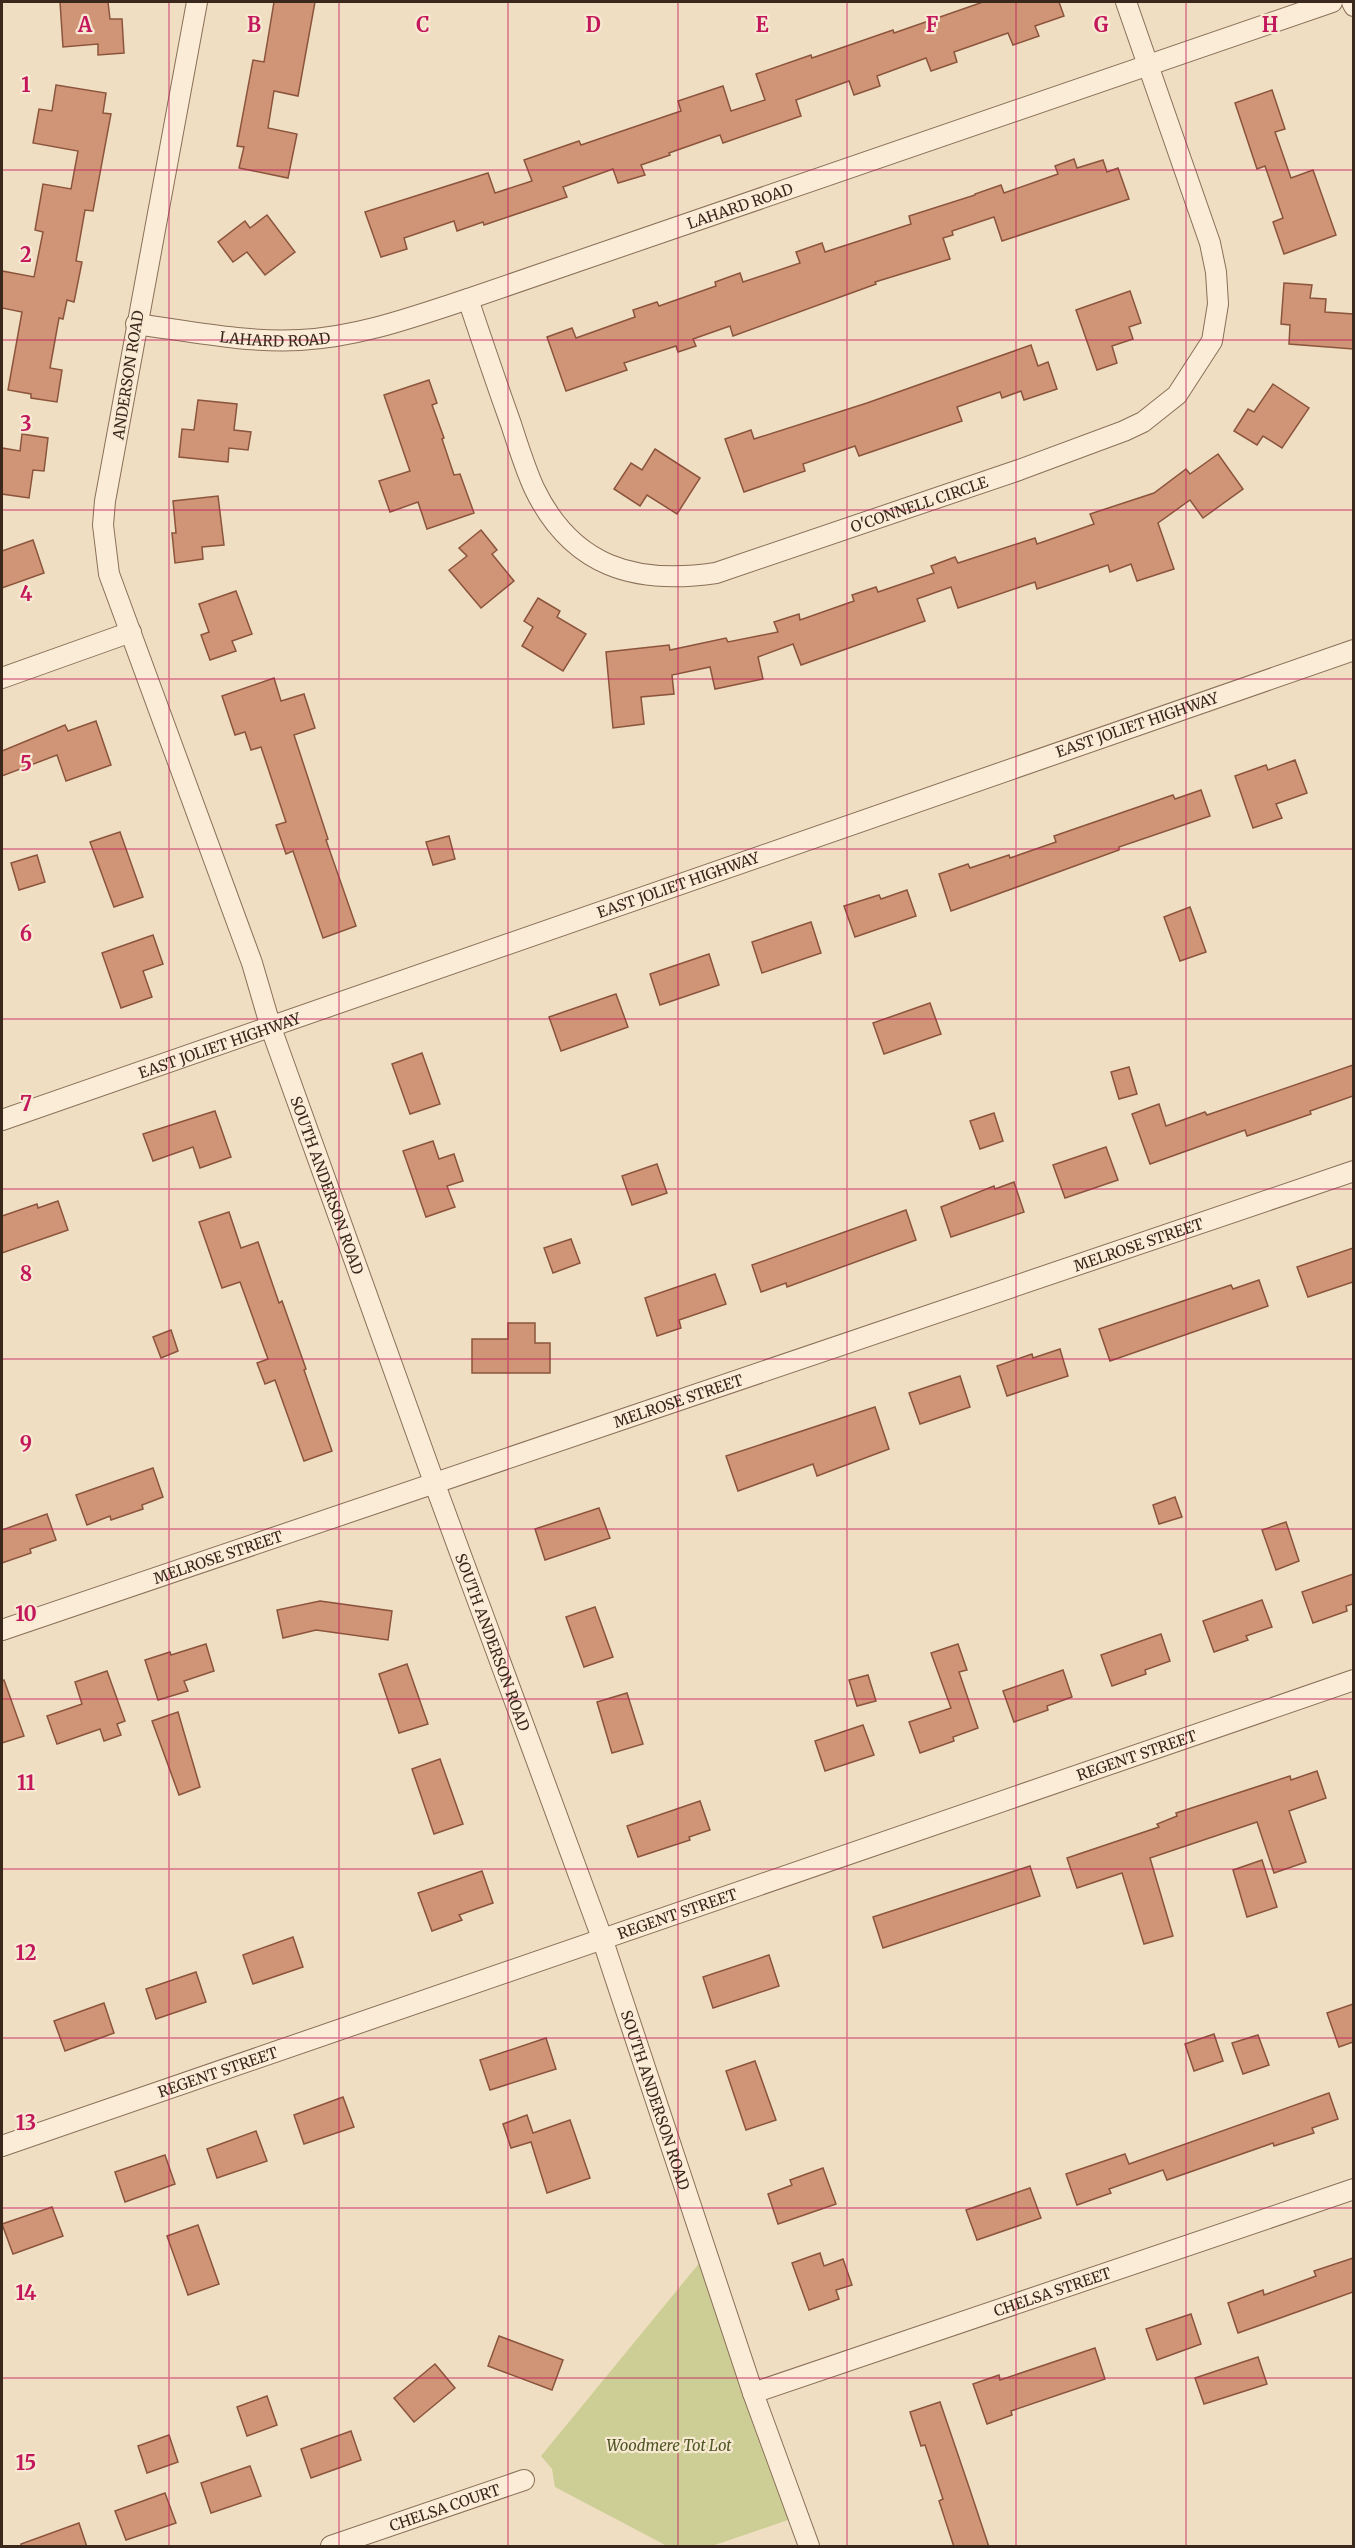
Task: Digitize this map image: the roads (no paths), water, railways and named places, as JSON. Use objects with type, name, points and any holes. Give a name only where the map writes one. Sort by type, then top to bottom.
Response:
[{"type":"street","name":"ANDERSON ROAD","points":[[171,741],[110,574],[104,525],[105,501],[136,324],[197,2]]},
{"type":"street","name":"O'CONNELL CIRCLE","points":[[468,299],[527,471],[544,506],[569,538],[585,551],[614,568],[630,573],[686,578],[716,573],[1019,470],[1143,422],[1177,395],[1212,341],[1218,304],[1216,272],[1210,243],[1126,2]]},
{"type":"street","name":"LAHARD ROAD","points":[[136,324],[232,337],[298,340],[360,332],[468,299],[1332,2]]},
{"type":"street","points":[[1352,2],[1353,6]]},
{"type":"street","points":[[2,678],[131,632]]},
{"type":"street","name":"EAST JOLIET HIGHWAY","points":[[2,1120],[271,1028],[462,958],[1005,768],[1353,650]]},
{"type":"street","name":"SOUTH ANDERSON ROAD","points":[[171,741],[252,963],[271,1028],[434,1482],[602,1938],[753,2393],[809,2547]]},
{"type":"street","name":"MELROSE STREET","points":[[2,1630],[1353,1171]]},
{"type":"street","name":"REGENT STREET","points":[[2,2146],[1353,1680]]},
{"type":"street","name":"CHELSA STREET","points":[[753,2393],[1353,2189]]},
{"type":"street","name":"CHELSA COURT","points":[[331,2547],[524,2480]]},
{"type":"park label","name":"Woodmere Tot Lot","points":[[669,2445]]}]
